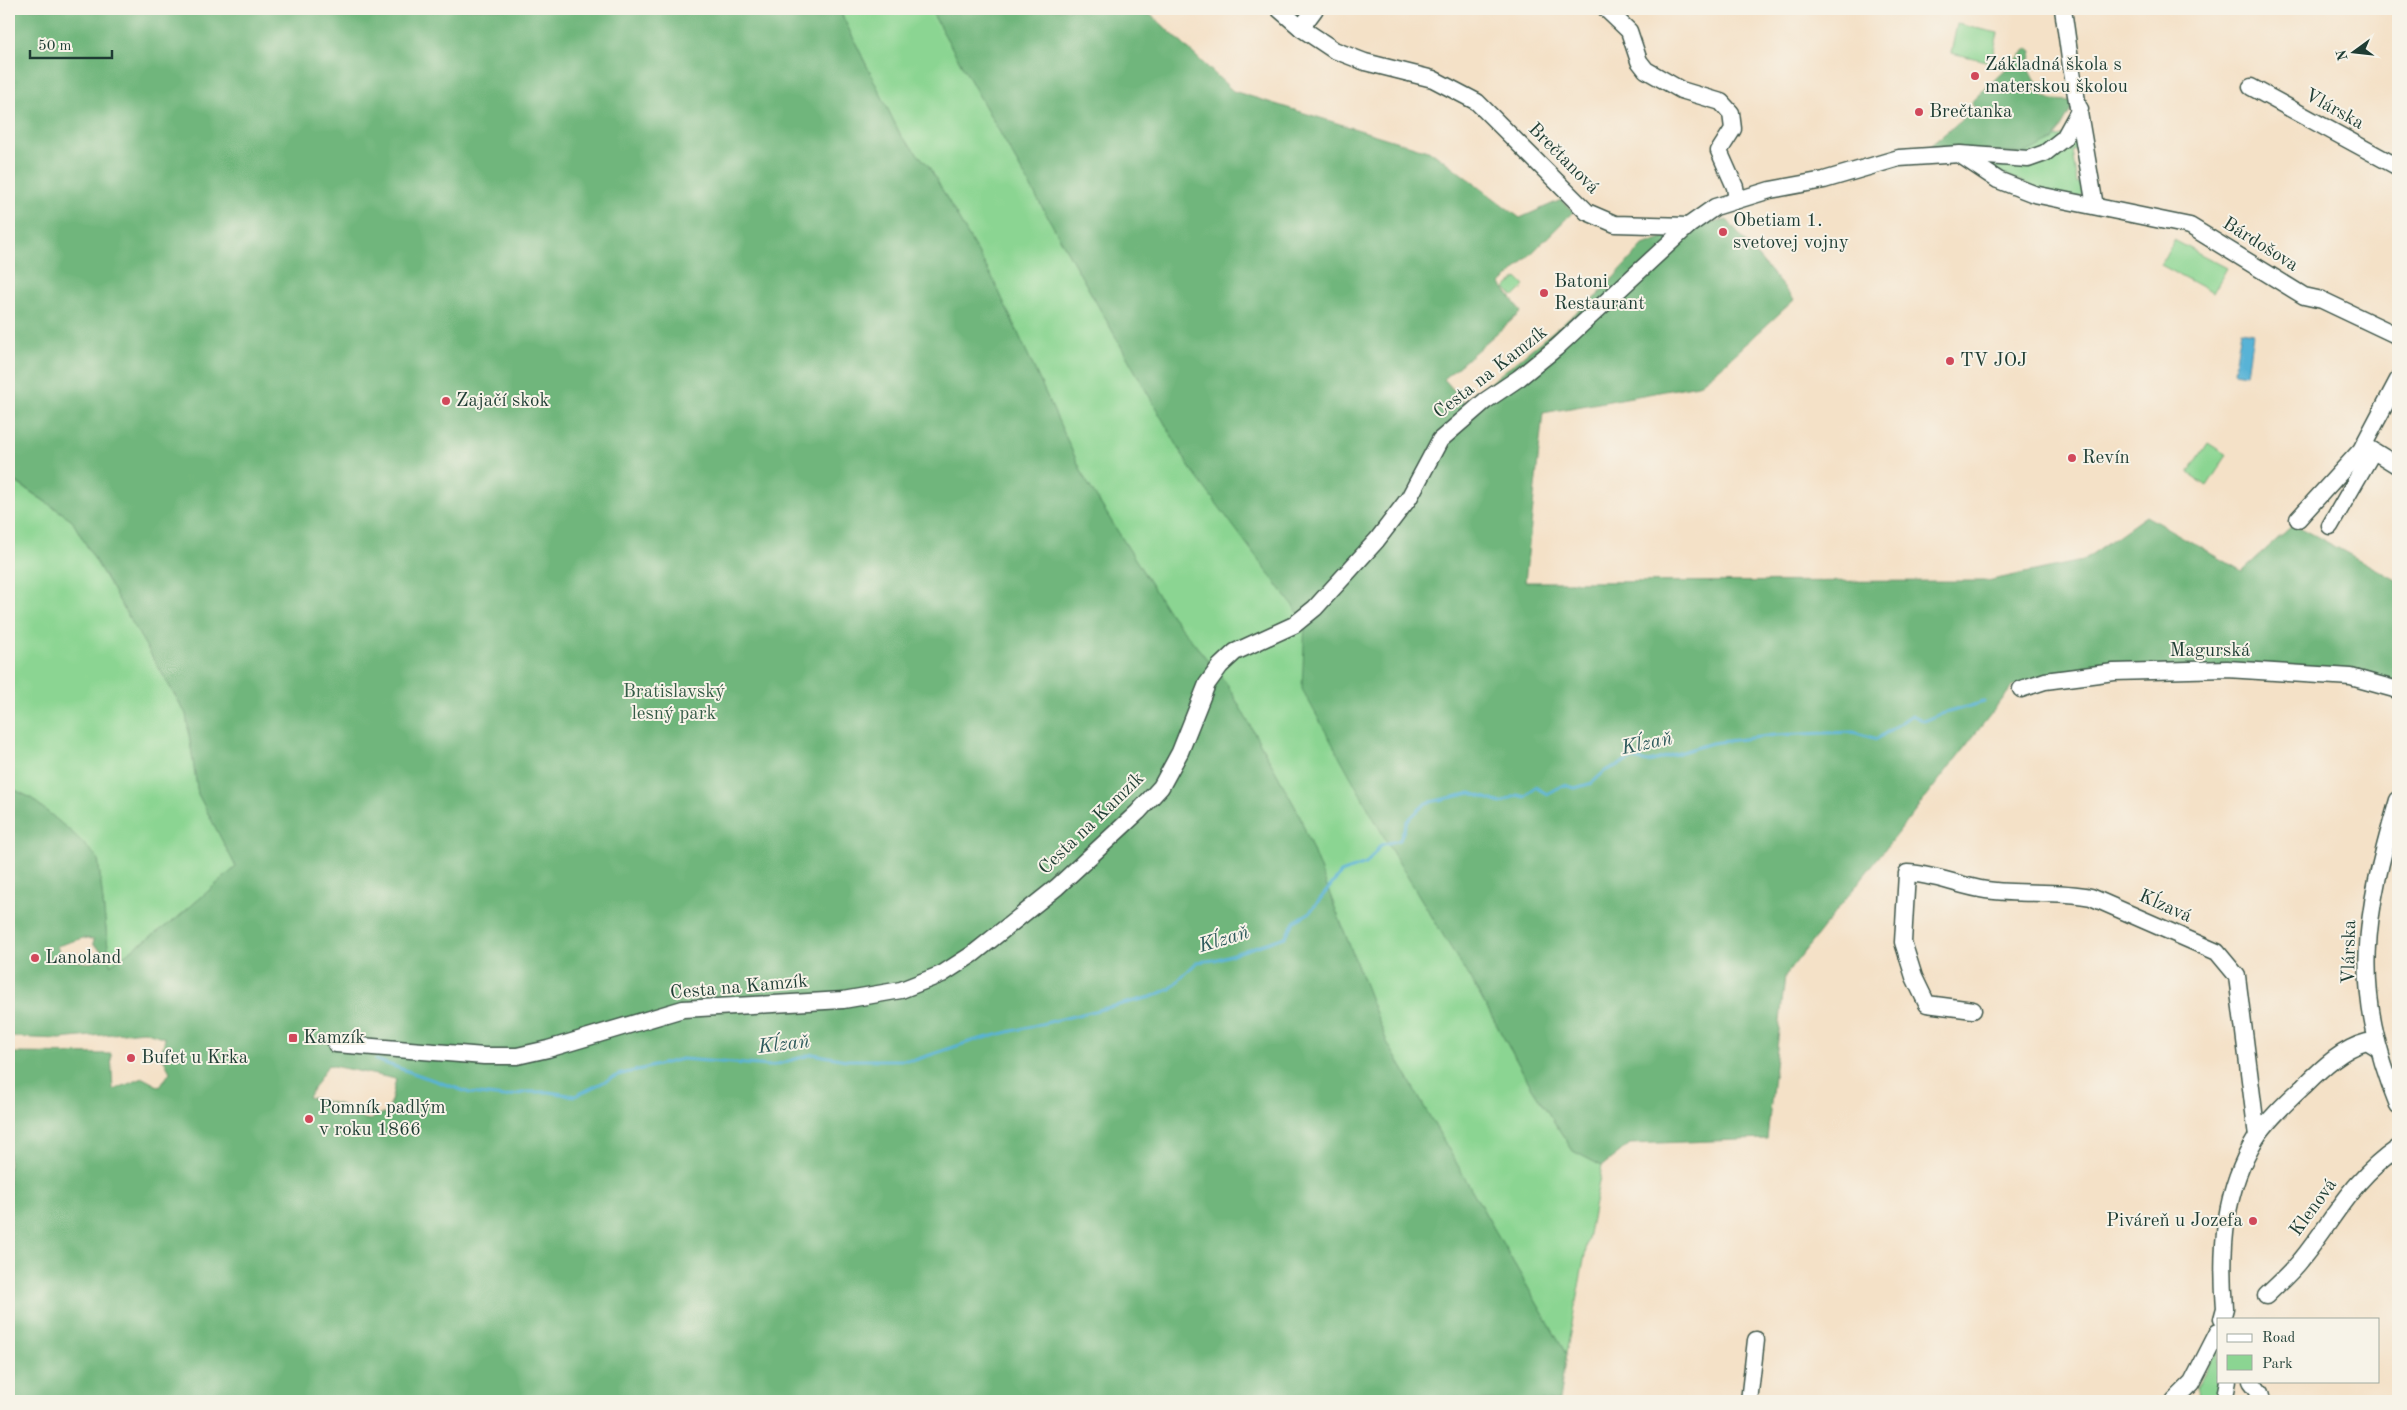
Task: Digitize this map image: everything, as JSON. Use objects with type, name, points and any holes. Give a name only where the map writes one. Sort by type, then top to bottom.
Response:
[{"type":"street","name":"Brečtanová","points":[[1279,9],[1321,42],[1350,57],[1433,79],[1462,92],[1491,114],[1587,212],[1615,224],[1688,226]]},
{"type":"street","points":[[1301,28],[1315,9]]},
{"type":"street","points":[[1606,9],[1629,31],[1639,61],[1646,70],[1680,90],[1719,100],[1730,110],[1733,128],[1719,151],[1735,187],[1737,200]]},
{"type":"street","points":[[1960,154],[1998,180],[2034,194],[2095,206],[2063,9]]},
{"type":"street","name":"Vlárska","points":[[2251,87],[2398,167]]},
{"type":"street","points":[[1688,226],[1715,206],[1770,190],[1824,180],[1899,158],[1960,154],[2028,159],[2045,153],[2064,138],[2080,110]]},
{"type":"street","name":"Bárdošova","points":[[2095,206],[2190,226],[2304,296],[2322,300],[2398,336]]},
{"type":"street","name":"Cesta na Kamzík","points":[[336,1044],[484,1056],[518,1056],[683,1009],[844,1000],[901,990],[942,974],[972,954],[1057,886],[1161,788],[1180,752],[1207,684],[1220,666],[1235,652],[1294,625],[1315,608],[1377,540],[1409,498],[1440,440],[1485,400],[1519,378],[1556,348],[1688,226]]},
{"type":"street","points":[[2330,526],[2369,448],[2398,380]]},
{"type":"street","points":[[2369,448],[2398,466]]},
{"type":"street","points":[[2298,519],[2369,448]]},
{"type":"street","name":"Magurská","points":[[2020,690],[2045,681],[2114,672],[2227,669],[2350,677],[2398,690]]},
{"type":"street","name":"Vlárska","points":[[2398,800],[2374,887],[2367,944],[2367,980],[2378,1049],[2398,1105]]},
{"type":"street","name":"Kĺzavá","points":[[1973,1010],[1927,1004],[1914,977],[1903,942],[1907,873],[1927,875],[1986,890],[2076,894],[2091,897],[2217,952],[2237,976],[2257,1136]]},
{"type":"street","points":[[2224,1315],[2224,1230],[2236,1182],[2257,1136],[2310,1080],[2350,1047],[2367,1042],[2378,1049]]},
{"type":"street","name":"Klenová","points":[[2266,1296],[2300,1261],[2354,1186],[2375,1163],[2398,1148]]},
{"type":"street","points":[[2174,1401],[2192,1383],[2217,1334]]},
{"type":"street","points":[[1749,1401],[1756,1340]]},
{"type":"street","points":[[2224,1401],[2228,1382]]},
{"type":"street","points":[[2252,1382],[2260,1393],[2262,1401]]},
{"type":"green space","name":"Bratislavský lesný park","points":[[9,9],[839,9],[901,136],[928,165],[994,281],[1085,479],[1167,610],[1227,684],[1298,812],[1387,1042],[1566,1354],[1559,1401],[9,1401],[9,1053],[111,1054],[113,1090],[143,1078],[160,1087],[170,1072],[161,1055],[165,1038],[144,1031],[60,1039],[9,1037],[9,787],[31,798],[75,835],[98,858],[110,965],[176,919],[236,867],[198,794],[186,714],[71,519],[12,479],[9,480]],"holes":[[[83,938],[94,939],[93,944],[101,950],[95,962],[88,963],[68,960],[67,956],[59,952],[57,946]],[[328,1065],[396,1079],[388,1114],[381,1114],[370,1120],[334,1111],[342,1105],[308,1097]]]},
{"type":"green space","points":[[839,9],[930,9],[1190,468],[1306,622],[1393,853],[1478,992],[1532,1088],[1573,1151],[1602,1166],[1566,1354],[1387,1042],[1298,812],[1227,684],[1167,610],[1085,479],[994,281],[928,165],[901,136]]},
{"type":"green space","points":[[930,9],[1136,9],[1154,17],[1233,91],[1434,153],[1520,218],[1561,200],[1574,211],[1501,284],[1521,312],[1444,379],[1465,403],[1598,295],[1643,245],[1688,228],[1727,220],[1794,300],[1721,367],[1698,385],[1543,413],[1525,582],[1987,581],[2082,561],[2146,516],[2242,571],[2294,524],[2398,581],[2398,681],[2346,670],[2111,670],[2013,686],[1785,976],[1767,1139],[1630,1144],[1602,1166],[1573,1151],[1532,1088],[1478,992],[1393,853],[1302,689],[1305,622],[1190,468]]},
{"type":"green space","points":[[1957,24],[1998,33],[1991,62],[1951,53]]},
{"type":"green space","points":[[2028,48],[2032,51],[2028,69],[2037,83],[2033,91],[2052,100],[2072,101],[2071,110],[2053,141],[2027,153],[1934,148],[1931,145],[1975,109],[1971,102]]},
{"type":"green space","points":[[2074,133],[2081,149],[2072,151],[2077,183],[2085,183],[2084,193],[2080,197],[2053,195],[1971,160]]},
{"type":"green space","points":[[2174,240],[2227,268],[2213,293],[2161,265]]},
{"type":"green space","points":[[1517,278],[1525,286],[1514,297],[1505,288]]},
{"type":"green space","points":[[2208,443],[2227,455],[2207,486],[2188,473]]},
{"type":"green space","points":[[11,479],[71,519],[186,714],[198,794],[236,867],[176,919],[110,965],[98,858],[75,835],[31,798],[9,787],[9,480]]},
{"type":"green space","points":[[2217,1348],[2217,1382],[2220,1382],[2217,1401],[2200,1401],[2197,1387]]},
{"type":"water","points":[[2241,331],[2253,333],[2247,374],[2234,372]]},
{"type":"waterway","name":"Kĺzaň","points":[[376,1060],[470,1093],[504,1097],[527,1092],[549,1092],[575,1096],[618,1075],[682,1059],[771,1066],[813,1054],[846,1060],[915,1060],[972,1041],[1151,997],[1170,989],[1197,962],[1215,960],[1285,937],[1295,921],[1309,913],[1341,873],[1366,864],[1381,845],[1400,840],[1407,821],[1426,803],[1471,793],[1501,803],[1517,795],[1525,797],[1535,787],[1547,794],[1564,785],[1575,788],[1592,783],[1605,771],[1632,759],[1649,762],[1712,743],[1775,735],[1853,732],[1877,739],[1912,715],[1924,721],[1984,702]]},
{"type":"place","name":"Základná škola s materskou školou","points":[[1975,76]]},
{"type":"place","name":"Brečtanka","points":[[1919,112]]},
{"type":"place","name":"Obetiam 1. svetovej vojny","points":[[1723,232]]},
{"type":"place","name":"Batoni Restaurant","points":[[1544,293]]},
{"type":"place","name":"TV JOJ","points":[[1950,361]]},
{"type":"place","name":"Zajačí skok","points":[[446,401]]},
{"type":"place","name":"Revín","points":[[2072,458]]},
{"type":"place","name":"Lanoland","points":[[35,958]]},
{"type":"place","name":"Kamzík","points":[[293,1038]]},
{"type":"place","name":"Bufet u Krka","points":[[131,1058]]},
{"type":"place","name":"Pomník padlým v roku 1866","points":[[309,1119]]},
{"type":"place","name":"Piváreň u Jozefa","points":[[2253,1221]]}]
